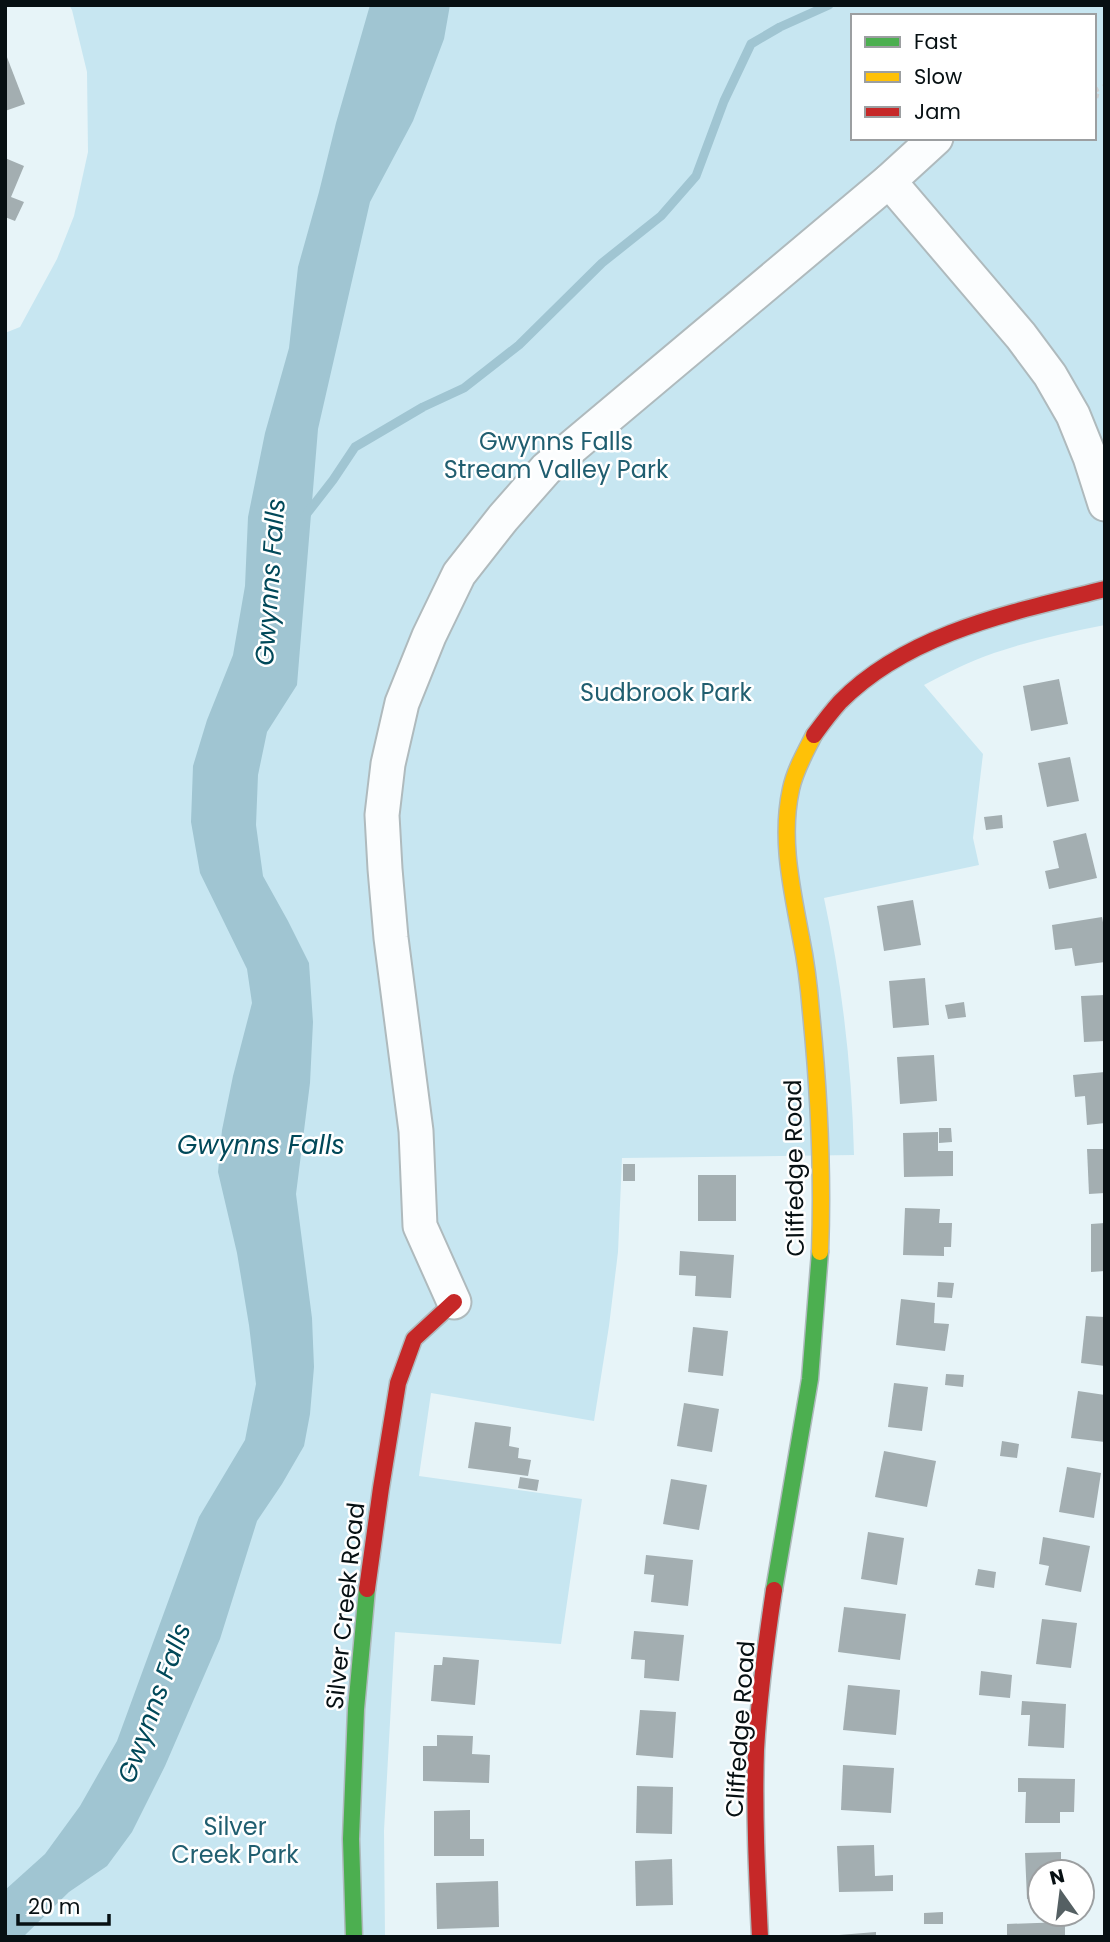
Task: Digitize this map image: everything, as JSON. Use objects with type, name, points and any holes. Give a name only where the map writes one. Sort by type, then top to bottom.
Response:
[{"type":"street","points":[[454,1302],[420,1226],[416,1131],[384,869],[382,815],[388,764],[402,703],[429,636],[459,574],[546,469],[889,181],[934,140]]},
{"type":"street","points":[[889,181],[1021,336],[1050,375],[1073,415],[1104,502]]},
{"type":"street","name":"Cliffedge Road","points":[[760,1937],[755,1799],[761,1690],[777,1571],[804,1419],[816,1321],[821,1231],[820,1129],[813,1032],[803,948],[789,876],[785,837],[788,803],[797,770],[812,737],[832,710],[861,682],[891,661],[979,623],[1105,589]]},
{"type":"street","name":"Silver Creek Road","points":[[354,1937],[351,1839],[356,1709],[366,1600],[383,1475],[398,1383],[414,1339],[454,1302]]},
{"type":"green space","name":"Gwynns Falls Stream Valley Park","points":[[69,5],[1105,5],[1105,625],[994,653],[967,663],[924,685],[983,754],[973,838],[979,865],[824,898],[845,1026],[854,1155],[622,1158],[618,1252],[594,1421],[431,1393],[419,1476],[582,1499],[561,1644],[395,1632],[384,1831],[385,1937],[5,1937],[5,333],[20,327],[57,259],[74,216],[88,152],[87,72]]},
{"type":"water","name":"Gwynns Falls","points":[[370,5],[450,5],[444,39],[413,121],[370,202],[318,429],[297,685],[267,732],[258,775],[256,825],[263,876],[309,963],[313,1022],[310,1083],[296,1194],[312,1318],[314,1367],[304,1446],[257,1521],[220,1639],[165,1766],[132,1832],[107,1866],[69,1892],[23,1937],[5,1937],[5,1890],[45,1854],[80,1806],[117,1741],[199,1517],[245,1440],[256,1384],[237,1253],[218,1172],[222,1130],[252,1003],[247,969],[200,873],[191,822],[193,766],[207,720],[233,655],[245,586],[248,517],[265,433],[289,348],[298,267]]},
{"type":"building","points":[[5,52],[25,104],[5,111]]},
{"type":"building","points":[[5,158],[24,166],[11,197],[24,202],[15,221],[5,217]]},
{"type":"building","points":[[1059,679],[1068,724],[1031,731],[1023,686]]},
{"type":"building","points":[[1070,757],[1079,801],[1047,807],[1038,763]]},
{"type":"building","points":[[1002,815],[1003,828],[986,830],[984,817]]},
{"type":"building","points":[[1086,833],[1097,878],[1049,889],[1045,871],[1059,868],[1053,841]]},
{"type":"building","points":[[913,900],[921,945],[884,951],[877,906]]},
{"type":"building","points":[[1102,917],[1105,962],[1075,966],[1072,948],[1055,950],[1052,925]]},
{"type":"building","points":[[925,978],[929,1025],[893,1028],[889,981]]},
{"type":"building","points":[[1105,995],[1105,1041],[1084,1042],[1081,996]]},
{"type":"building","points":[[964,1002],[966,1017],[948,1019],[945,1005]]},
{"type":"building","points":[[934,1055],[937,1101],[900,1104],[897,1057]]},
{"type":"building","points":[[1105,1072],[1105,1123],[1087,1125],[1085,1096],[1075,1097],[1073,1075]]},
{"type":"building","points":[[939,1128],[951,1128],[952,1142],[939,1143]]},
{"type":"building","points":[[938,1132],[938,1151],[953,1151],[953,1176],[904,1177],[903,1133]]},
{"type":"building","points":[[1087,1149],[1105,1149],[1105,1193],[1089,1194]]},
{"type":"building","points":[[623,1164],[635,1164],[635,1181],[623,1181]]},
{"type":"building","points":[[698,1175],[736,1175],[736,1221],[698,1221]]},
{"type":"building","points":[[905,1208],[940,1209],[939,1223],[952,1223],[951,1247],[944,1247],[944,1256],[903,1255]]},
{"type":"building","points":[[1105,1223],[1105,1271],[1091,1272],[1091,1224]]},
{"type":"building","points":[[680,1251],[734,1255],[731,1298],[695,1296],[696,1276],[679,1275]]},
{"type":"building","points":[[938,1282],[954,1283],[952,1298],[937,1297]]},
{"type":"building","points":[[901,1299],[935,1303],[934,1323],[949,1324],[945,1351],[896,1345]]},
{"type":"building","points":[[1086,1316],[1105,1317],[1105,1366],[1081,1363]]},
{"type":"building","points":[[693,1327],[728,1331],[723,1376],[688,1372]]},
{"type":"building","points":[[946,1374],[964,1375],[963,1387],[945,1385]]},
{"type":"building","points":[[894,1383],[928,1387],[922,1431],[888,1427]]},
{"type":"building","points":[[1078,1391],[1105,1395],[1105,1442],[1071,1438]]},
{"type":"building","points":[[684,1403],[719,1409],[712,1452],[677,1446]]},
{"type":"building","points":[[475,1422],[511,1427],[509,1446],[519,1448],[518,1458],[531,1460],[528,1476],[468,1468]]},
{"type":"building","points":[[1002,1441],[1019,1444],[1017,1458],[1000,1456]]},
{"type":"building","points":[[884,1451],[936,1461],[927,1507],[875,1497]]},
{"type":"building","points":[[1067,1467],[1101,1473],[1094,1518],[1059,1512]]},
{"type":"building","points":[[520,1477],[539,1480],[537,1491],[518,1488]]},
{"type":"building","points":[[671,1479],[707,1485],[699,1530],[663,1524]]},
{"type":"building","points":[[868,1532],[904,1538],[897,1585],[861,1579]]},
{"type":"building","points":[[1043,1537],[1090,1546],[1081,1592],[1045,1585],[1049,1566],[1039,1564]]},
{"type":"building","points":[[646,1555],[693,1560],[688,1606],[651,1602],[654,1575],[644,1574]]},
{"type":"building","points":[[978,1569],[996,1572],[994,1588],[975,1585]]},
{"type":"building","points":[[844,1607],[906,1614],[900,1660],[838,1652]]},
{"type":"building","points":[[1042,1619],[1077,1623],[1071,1668],[1036,1664]]},
{"type":"building","points":[[634,1631],[684,1635],[679,1681],[644,1678],[645,1660],[631,1659]]},
{"type":"building","points":[[443,1657],[479,1660],[475,1705],[431,1701],[434,1665],[442,1665]]},
{"type":"building","points":[[981,1671],[1012,1675],[1010,1698],[979,1695]]},
{"type":"building","points":[[848,1685],[900,1690],[896,1735],[843,1730]]},
{"type":"building","points":[[1022,1701],[1066,1704],[1064,1748],[1028,1746],[1030,1715],[1021,1715]]},
{"type":"building","points":[[640,1710],[676,1712],[673,1758],[636,1755]]},
{"type":"building","points":[[437,1735],[473,1736],[472,1754],[490,1755],[489,1783],[423,1781],[423,1746],[437,1746]]},
{"type":"building","points":[[843,1765],[894,1768],[891,1813],[841,1810]]},
{"type":"building","points":[[1018,1778],[1075,1779],[1074,1812],[1060,1812],[1060,1823],[1025,1823],[1026,1792],[1018,1792]]},
{"type":"building","points":[[637,1786],[673,1787],[672,1834],[636,1833]]},
{"type":"building","points":[[470,1810],[470,1839],[484,1839],[484,1856],[434,1856],[434,1811]]},
{"type":"building","points":[[874,1845],[875,1876],[893,1875],[893,1891],[839,1892],[837,1846]]},
{"type":"building","points":[[1061,1852],[1061,1858],[1026,1858],[1026,1876],[1025,1853]]},
{"type":"building","points":[[672,1859],[673,1905],[636,1906],[635,1861]]},
{"type":"building","points":[[498,1881],[499,1927],[437,1929],[436,1883]]},
{"type":"building","points":[[943,1912],[943,1924],[924,1924],[924,1913]]},
{"type":"building","points":[[1026,1923],[1026,1928],[1065,1928],[1065,1937],[1007,1937],[1007,1924]]},
{"type":"building","points":[[876,1932],[876,1937],[839,1937],[839,1935]]},
{"type":"waterway","points":[[305,516],[355,447],[423,407],[464,388],[519,345],[602,263],[661,216],[696,176],[724,101],[751,44],[780,27],[829,5]]},
{"type":"traffic: fast","points":[[774,1590],[810,1379],[820,1252]]},
{"type":"traffic: fast","points":[[354,1937],[351,1839],[356,1709],[367,1589]]},
{"type":"traffic: slow","points":[[814,735],[793,782],[788,808],[787,845],[808,984],[816,1072],[821,1162],[820,1252]]},
{"type":"traffic: jam","points":[[814,735],[840,702],[867,678],[898,658],[930,642],[999,616],[1105,589]]},
{"type":"traffic: jam","points":[[367,1589],[398,1383],[414,1339],[454,1302]]},
{"type":"traffic: jam","points":[[760,1937],[756,1750],[774,1590]]},
{"type":"park label","name":"Sudbrook Park","points":[[666,692]]},
{"type":"park label","name":"Silver Creek Park","points":[[235,1840]]}]
